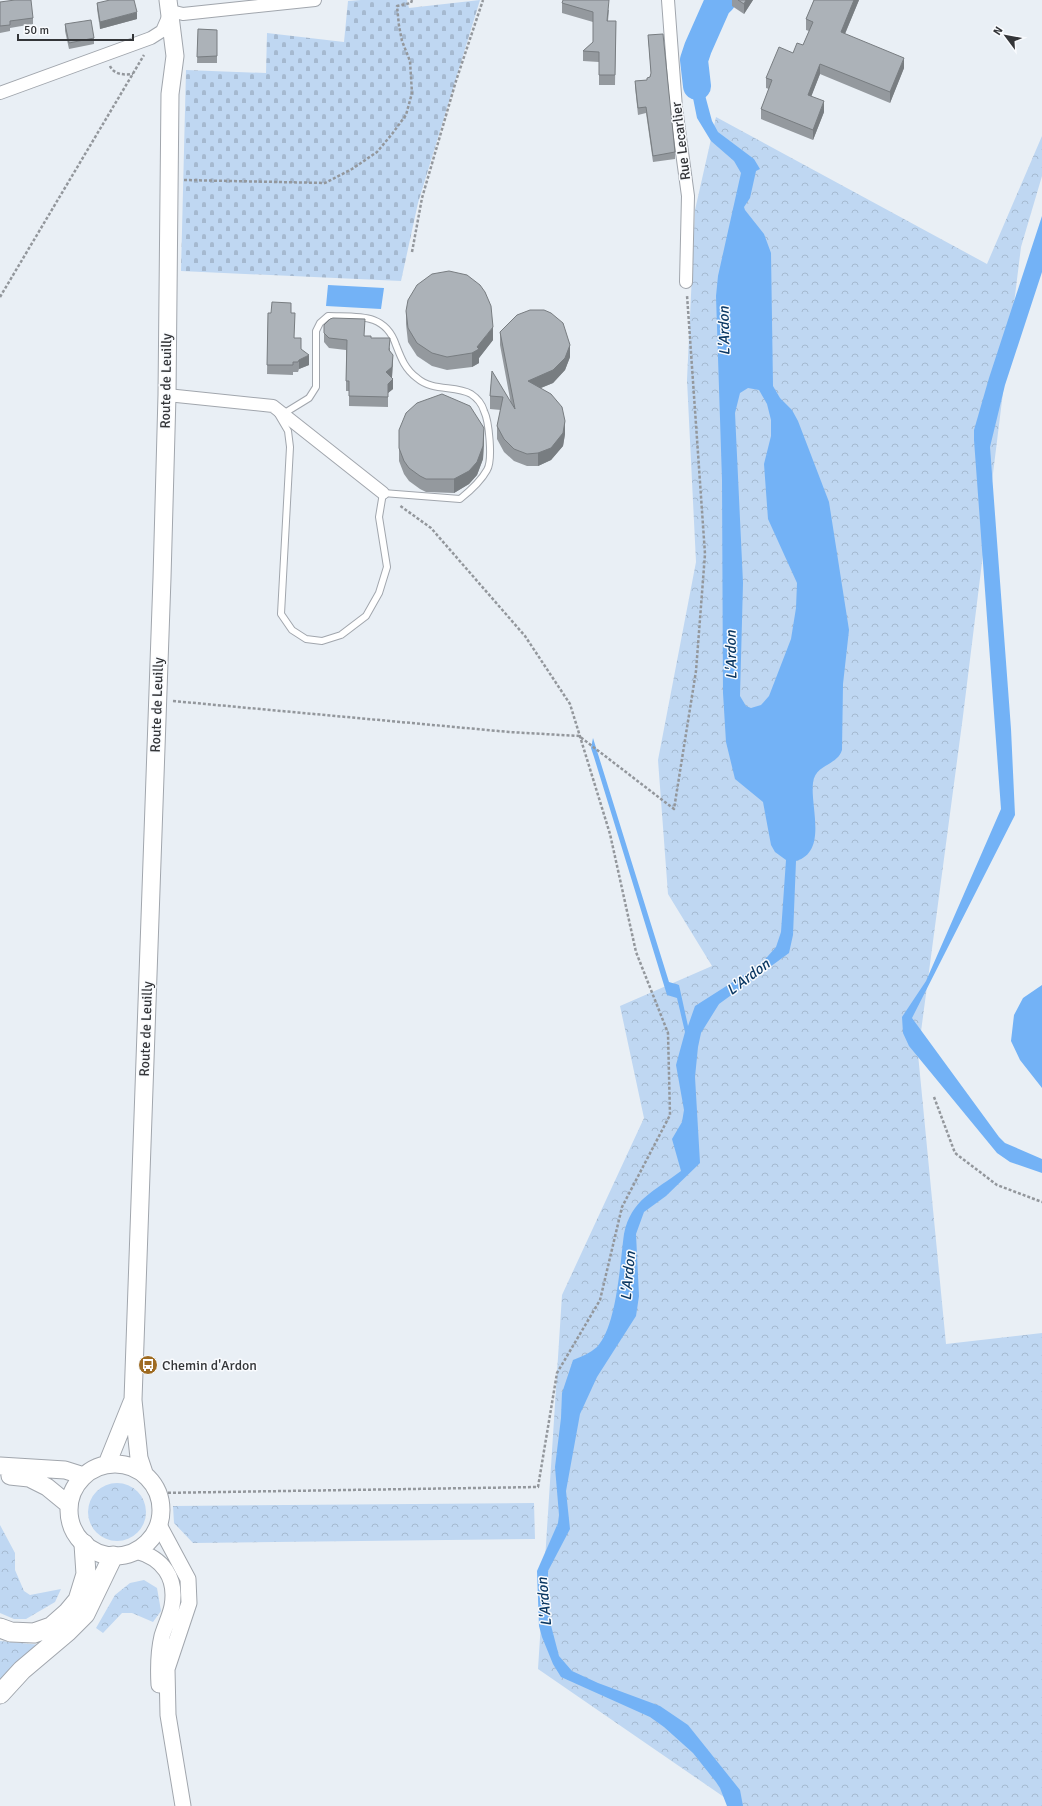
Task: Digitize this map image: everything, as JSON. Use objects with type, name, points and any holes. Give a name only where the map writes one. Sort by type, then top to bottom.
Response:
[{"type":"main road","name":"Route de Leuilly","points":[[133,1400],[158,700],[167,395],[170,94],[175,56],[171,4]]},
{"type":"main road","points":[[107,1464],[133,1400]]},
{"type":"main road","points":[[133,1400],[139,1458],[144,1473],[152,1482],[158,1493],[161,1509],[159,1526],[150,1540],[136,1552],[125,1555],[103,1555],[84,1544],[78,1538],[70,1522],[69,1505],[76,1484],[91,1470],[107,1464],[126,1465],[144,1473]]},
{"type":"main road","points":[[0,1466],[65,1470],[84,1476]]},
{"type":"main road","points":[[0,1475],[29,1478],[46,1487],[69,1505]]},
{"type":"main road","points":[[0,1628],[11,1632],[34,1633],[51,1627],[68,1612],[78,1600],[86,1574],[84,1544]]},
{"type":"main road","points":[[0,1694],[22,1670],[67,1632],[85,1614],[113,1556]]},
{"type":"street","points":[[0,93],[151,38],[162,31],[171,4],[183,14],[315,0]]},
{"type":"street","name":"Rue Lecarlier","points":[[668,0],[676,108],[688,196],[686,282]]},
{"type":"street","points":[[167,395],[273,406],[383,493]]},
{"type":"street","points":[[159,1526],[188,1578],[189,1603],[167,1669],[168,1715],[183,1806]]},
{"type":"street","points":[[136,1552],[147,1554],[164,1566],[172,1581],[172,1606],[162,1635],[158,1662],[159,1690],[168,1715]]},
{"type":"lane","points":[[273,406],[288,431],[290,447],[281,614],[292,630],[306,639],[322,641],[341,635],[366,616],[379,593],[387,567],[379,517],[383,493],[460,499],[470,492],[488,469],[491,449],[484,411],[476,397],[469,393],[428,385],[418,379],[407,369],[401,358],[393,335],[382,323],[371,318],[328,316],[320,323],[316,331],[316,387],[309,398],[284,414]]},
{"type":"path","points":[[169,180],[325,183],[352,169],[377,152],[406,114],[412,93],[410,61],[402,41],[397,6],[411,3],[412,0]]},
{"type":"path","points":[[412,252],[422,198],[456,82],[483,0]]},
{"type":"path","points":[[0,297],[134,74],[151,38]]},
{"type":"path","points":[[109,54],[110,68],[116,73],[124,75],[134,74]]},
{"type":"path","points":[[158,700],[509,732],[579,736],[674,809],[696,671],[705,554],[686,282]]},
{"type":"path","points":[[158,1493],[538,1487],[557,1373],[600,1300],[622,1208],[670,1115],[668,1033],[636,952],[610,834],[570,704],[525,636],[431,528],[383,493]]},
{"type":"path","points":[[934,1097],[955,1153],[997,1185],[1042,1202]]},
{"type":"green space","points":[[407,0],[409,8],[480,0],[418,203],[401,281],[181,271],[186,70],[266,73],[267,33],[344,42],[348,1]]},
{"type":"green space","points":[[716,117],[987,264],[1042,136],[1042,176],[1021,247],[963,716],[918,1054],[946,1344],[1042,1333],[1042,1806],[737,1806],[538,1669],[562,1295],[644,1118],[620,1006],[712,966],[668,894],[658,760],[696,562],[687,380],[695,210]]},
{"type":"green space","points":[[111,1483],[123,1483],[133,1487],[142,1496],[146,1506],[146,1518],[138,1533],[123,1541],[111,1541],[101,1537],[92,1528],[88,1518],[88,1506],[92,1496],[101,1487]]},
{"type":"green space","points":[[534,1503],[535,1539],[193,1543],[174,1523],[173,1506]]},
{"type":"green space","points":[[0,1525],[15,1553],[15,1570],[24,1591],[30,1595],[61,1589],[55,1602],[26,1619],[14,1619],[0,1613]]},
{"type":"green space","points":[[144,1580],[157,1588],[161,1611],[153,1622],[132,1613],[122,1613],[103,1633],[96,1628],[115,1595],[130,1583]]},
{"type":"green space","points":[[0,1641],[41,1645],[0,1686]]},
{"type":"water","points":[[713,0],[728,0],[720,11],[706,41],[697,37]]},
{"type":"water","points":[[694,46],[703,50],[698,69],[712,121],[718,132],[754,159],[760,169],[756,171],[750,198],[744,207],[764,234],[771,253],[773,386],[780,398],[792,410],[798,421],[829,502],[849,630],[843,684],[842,750],[836,759],[818,772],[813,783],[815,838],[812,848],[806,856],[796,861],[793,935],[789,953],[719,1004],[701,1033],[695,1077],[700,1163],[666,1196],[644,1212],[636,1234],[639,1296],[636,1316],[597,1377],[580,1414],[566,1491],[570,1529],[548,1571],[548,1614],[559,1656],[572,1671],[598,1683],[660,1706],[688,1725],[740,1790],[743,1806],[727,1806],[720,1788],[693,1753],[664,1727],[650,1717],[561,1677],[553,1664],[539,1626],[537,1571],[558,1523],[559,1515],[555,1467],[561,1418],[562,1393],[573,1360],[585,1355],[597,1347],[604,1337],[609,1325],[619,1277],[624,1234],[627,1222],[632,1212],[653,1190],[681,1171],[672,1139],[682,1122],[684,1110],[676,1065],[685,1032],[677,998],[667,995],[591,748],[593,738],[669,982],[679,985],[688,1026],[695,1006],[761,964],[776,947],[781,932],[786,860],[775,852],[771,845],[763,802],[735,779],[726,742],[723,693],[722,480],[716,296],[718,276],[741,173],[734,161],[711,141],[697,118],[686,63]],"holes":[[[748,388],[759,390],[767,404],[771,420],[771,436],[764,464],[768,519],[797,583],[796,608],[791,639],[769,696],[761,705],[751,708],[746,706],[740,696],[743,583],[735,413],[740,393]]]},
{"type":"water","points":[[1042,216],[1042,272],[1005,385],[990,447],[1011,729],[1015,815],[912,1018],[999,1137],[1005,1143],[1042,1159],[1042,1173],[1010,1162],[997,1153],[909,1046],[903,1033],[902,1017],[926,981],[1001,809],[974,430],[989,378]]},
{"type":"water","points":[[328,285],[384,288],[381,309],[326,306]]},
{"type":"water","points":[[1042,985],[1042,1088],[1020,1060],[1011,1041],[1014,1015],[1023,998]]},
{"type":"building","points":[[31,0],[33,18],[10,21],[10,25],[0,26],[0,2]]},
{"type":"building","points":[[110,0],[134,0],[137,12],[100,22],[97,3]]},
{"type":"building","points":[[563,0],[609,0],[607,21],[616,21],[615,75],[599,75],[599,52],[583,51],[593,42],[593,12],[562,3]]},
{"type":"building","points":[[738,0],[746,0],[744,4]]},
{"type":"building","points":[[814,0],[854,0],[841,32],[904,58],[890,92],[820,64],[808,95],[824,101],[813,130],[761,109],[772,80],[766,78],[779,47],[793,53],[797,43],[803,45],[813,22],[806,19]]},
{"type":"building","points":[[91,20],[94,38],[69,43],[65,24]]},
{"type":"building","points":[[198,29],[217,30],[217,56],[197,57]]},
{"type":"building","points":[[663,34],[675,152],[653,156],[646,107],[638,108],[635,81],[647,80],[647,78],[650,77],[648,35]]},
{"type":"building","points":[[449,271],[467,275],[480,285],[491,306],[493,327],[477,347],[479,349],[472,353],[447,357],[432,353],[417,343],[408,328],[406,311],[408,300],[417,285],[432,274]]},
{"type":"building","points":[[272,302],[291,303],[291,313],[295,313],[294,338],[301,338],[301,349],[309,355],[298,362],[293,362],[293,365],[267,365],[268,313],[271,313]]},
{"type":"building","points":[[530,310],[544,310],[551,313],[563,323],[570,345],[565,358],[553,370],[528,381],[551,394],[562,407],[565,421],[563,433],[551,448],[538,453],[527,454],[514,449],[504,439],[497,426],[503,397],[490,396],[492,371],[515,409],[500,332],[517,315]]},
{"type":"building","points":[[333,318],[365,319],[364,336],[371,336],[371,338],[390,338],[389,350],[393,355],[392,367],[386,372],[393,379],[388,384],[388,397],[349,396],[349,381],[346,381],[347,340],[329,338],[324,333],[324,325]]},
{"type":"building","points":[[442,394],[470,406],[484,428],[483,446],[477,462],[469,471],[454,479],[426,479],[409,468],[404,461],[399,448],[399,430],[406,413],[417,403]]},
{"type":"waterway","name":"L'Ardon","points":[[697,86],[694,60],[717,5],[722,0]]},
{"type":"place","name":"Chemin d'Ardon","points":[[148,1365]]}]
